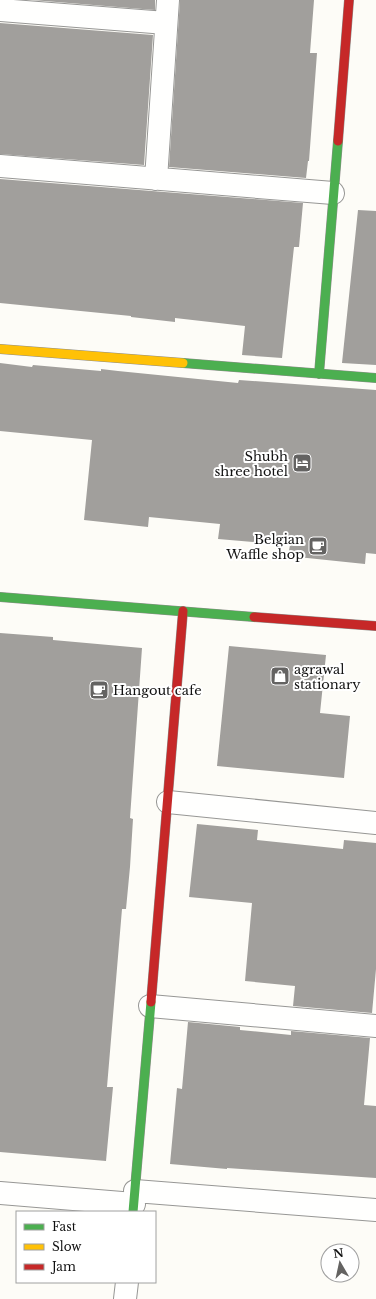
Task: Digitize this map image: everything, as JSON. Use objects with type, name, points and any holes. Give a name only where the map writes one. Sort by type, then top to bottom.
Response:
[{"type":"street","points":[[156,179],[168,0]]},
{"type":"street","points":[[319,374],[349,0]]},
{"type":"street","points":[[0,10],[166,23]]},
{"type":"street","points":[[0,166],[334,193]]},
{"type":"street","points":[[0,349],[376,378]]},
{"type":"street","points":[[0,597],[376,626]]},
{"type":"street","points":[[134,1202],[183,611]]},
{"type":"street","points":[[168,802],[376,823]]},
{"type":"street","points":[[150,1006],[376,1026]]},
{"type":"street","points":[[0,1193],[134,1202],[376,1210]]},
{"type":"street","points":[[125,1299],[127,1283]]},
{"type":"building","points":[[32,0],[155,0],[155,10]]},
{"type":"building","points":[[180,0],[314,0],[310,53],[317,53],[309,161],[306,178],[169,167]]},
{"type":"building","points":[[0,23],[153,35],[144,165],[0,154]]},
{"type":"building","points":[[0,179],[303,203],[299,247],[294,247],[282,358],[242,355],[245,326],[175,318],[175,322],[131,316],[0,303]]},
{"type":"building","points":[[358,210],[376,211],[376,365],[342,363]]},
{"type":"building","points":[[0,363],[32,367],[33,365],[101,371],[101,369],[238,383],[239,380],[376,390],[376,554],[366,553],[365,564],[288,556],[290,545],[218,539],[220,524],[149,517],[148,527],[84,520],[92,440],[0,431]]},
{"type":"building","points":[[0,633],[53,637],[53,640],[142,648],[130,818],[133,819],[130,867],[126,909],[122,909],[107,1087],[113,1087],[106,1161],[0,1152]]},
{"type":"building","points":[[229,646],[326,655],[320,713],[350,716],[344,778],[217,766]]},
{"type":"building","points":[[197,824],[258,830],[257,840],[343,849],[344,840],[376,843],[376,969],[372,1013],[293,1006],[295,986],[245,981],[252,903],[189,897]]},
{"type":"building","points":[[188,1022],[240,1027],[240,1030],[291,1035],[291,1031],[370,1038],[364,1105],[376,1106],[376,1178],[170,1164],[177,1088],[182,1089]]},
{"type":"traffic: fast","points":[[319,374],[338,141]]},
{"type":"traffic: fast","points":[[183,363],[376,378]]},
{"type":"traffic: fast","points":[[0,597],[254,617]]},
{"type":"traffic: fast","points":[[133,1211],[151,1002]]},
{"type":"traffic: slow","points":[[0,349],[183,363]]},
{"type":"traffic: jam","points":[[338,141],[349,0]]},
{"type":"traffic: jam","points":[[151,1002],[183,611]]},
{"type":"traffic: jam","points":[[254,617],[376,626]]},
{"type":"place","name":"Shubh shree hotel","points":[[302,463]]},
{"type":"place","name":"Belgian Waffle shop","points":[[318,546]]},
{"type":"place","name":"agrawal stationary","points":[[280,676]]},
{"type":"place","name":"Hangout cafe","points":[[99,690]]}]
